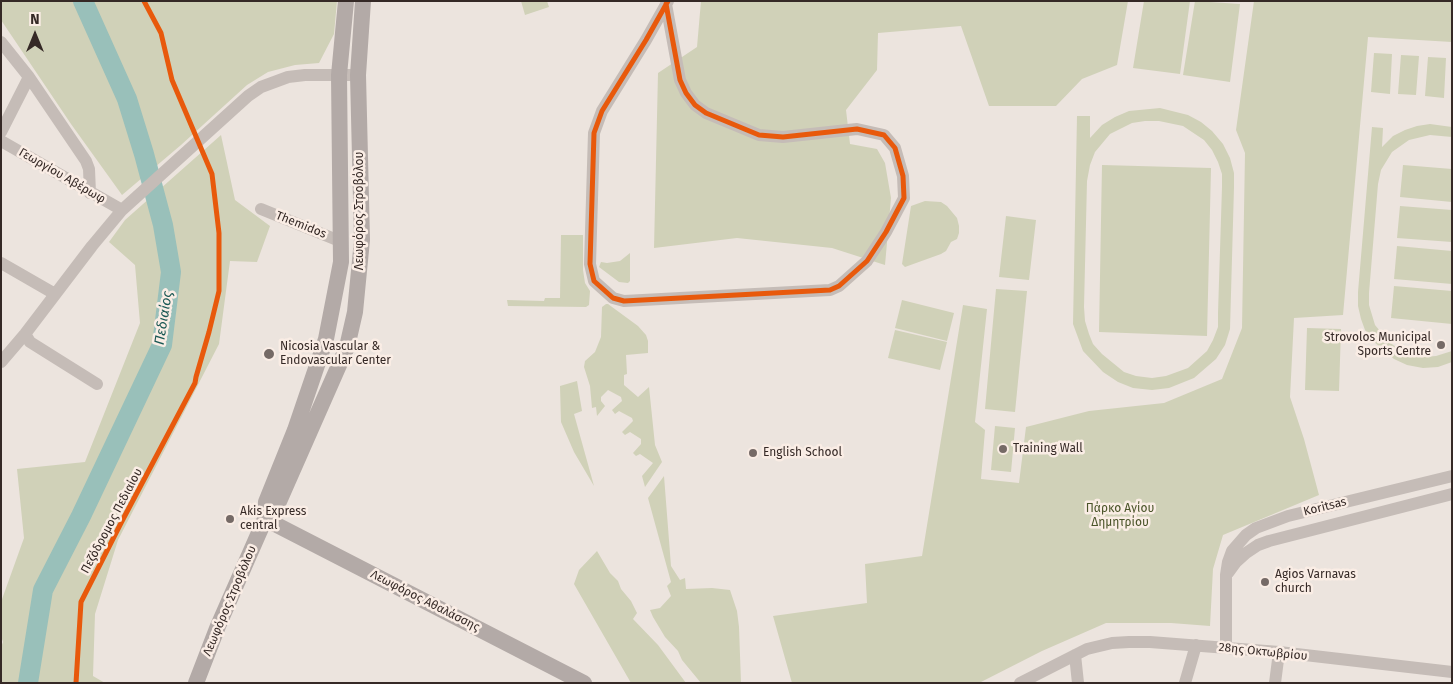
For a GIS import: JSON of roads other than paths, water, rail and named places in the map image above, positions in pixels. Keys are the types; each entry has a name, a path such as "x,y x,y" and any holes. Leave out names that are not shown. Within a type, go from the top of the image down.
{"main road":[{"name":"Λεωφόρος Στροβόλου","path":"196,683 218,626 264,519 266,502 295,430 326,339 339,278 342,242 339,75 346,1"},
{"name":"Λεωφόρος Στροβόλου","path":"264,519 277,506 347,347 355,312 362,240 358,76 363,1"},
{"path":"326,339 347,347"},
{"name":"Λεωφόρος Αθαλάσσης","path":"264,519 584,683"}],"street":[{"path":"667,3 680,80 686,93 695,105 706,113 759,135 783,137 857,129 884,135 892,143 900,161 904,198 886,232 866,261 846,281 830,290 624,301 614,298 594,281 590,264 594,133 602,110 667,3"},
{"path":"1,42 29,77 86,160 89,169 90,192"},
{"path":"1,362 122,210 248,96 262,87 288,77 305,74 358,76"},
{"path":"1,132 29,77"},
{"name":"Γεωργίου Αβέρωφ","path":"1,141 122,210"},
{"name":"Themidos","path":"261,209 342,242"},
{"path":"1,263 55,294"},
{"path":"25,334 30,342 97,384"},
{"name":"Koritsas","path":"1226,648 1226,575 1228,562 1238,543 1256,528 1288,516 1452,476"},
{"name":"Koritsas","path":"1226,575 1246,553 1269,540 1452,494"},
{"name":"28ης Οκτωβρίου","path":"1020,683 1087,649 1112,643 1150,642 1279,652 1450,676"},
{"path":"1185,683 1196,645"},
{"path":"1275,683 1279,652"},
{"path":"1075,655 1078,683"}],"waterway":[{"name":"Πεδιαίος","path":"28,683 43,590 81,516 162,345 171,272 163,225 127,99 83,1"}],"place":[{"name":"Strovolos Municipal Sports Centre","path":"1441,345"},
{"name":"Nicosia Vascular & Endovascular Center","path":"269,354"},
{"name":"Training Wall","path":"1003,449"},
{"name":"English School","path":"753,453"},
{"name":"Akis Express central","path":"230,519"},
{"name":"Agios Varnavas church","path":"1265,582"}],"park label":[{"name":"Πάρκο Αγίου Δημητρίου","path":"1120,516"}]}
